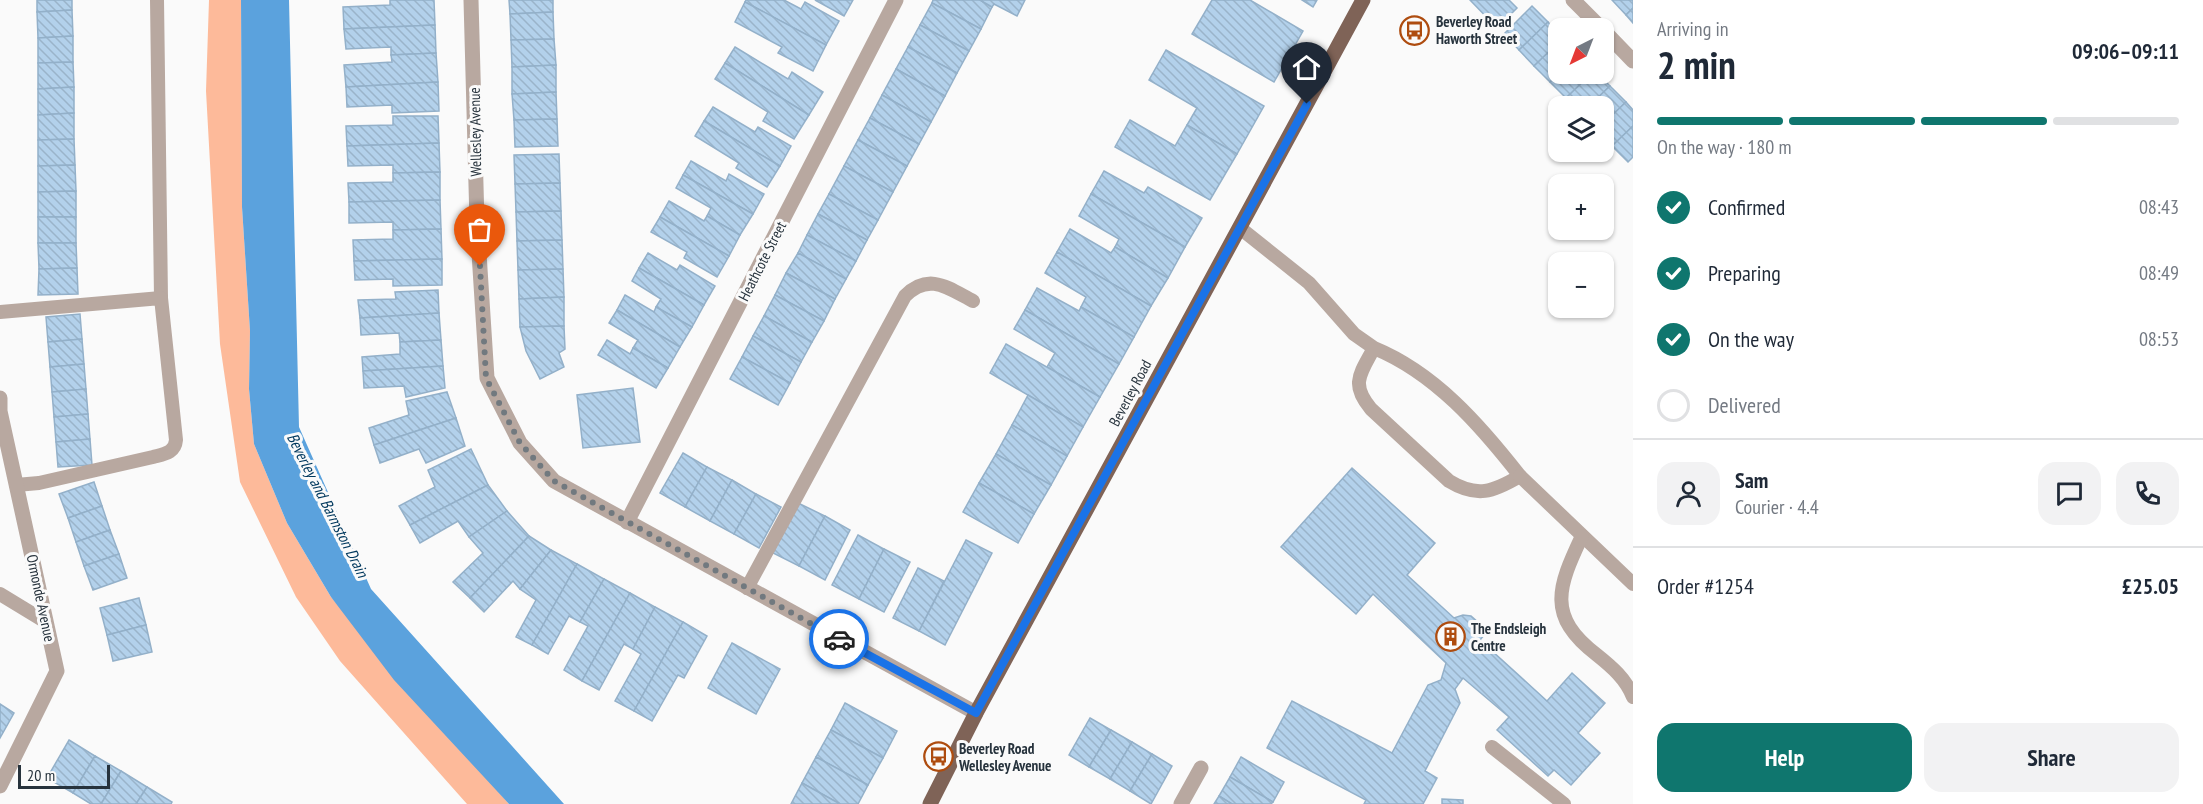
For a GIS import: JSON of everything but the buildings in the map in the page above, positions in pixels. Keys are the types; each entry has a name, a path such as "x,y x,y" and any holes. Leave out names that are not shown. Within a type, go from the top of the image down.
{"main road":[{"name":"Beverley Road","path":"930,804 976,713 1363,0"}],"street":[{"name":"Wellesley Avenue","path":"471,0 477,222 486,378 520,443 554,481 976,713"},
{"name":"Heathcote Street","path":"627,522 896,0"},
{"path":"1573,0 1590,18"},
{"path":"1614,42 1633,61"},
{"name":"Ormonde Avenue","path":"0,398 0,411 57,671 0,786"},
{"path":"1181,804 1201,768"}],"lane":[{"path":"16,485 39,483 153,457 174,449 176,440 161,298 157,0"},
{"path":"1240,228 1310,283 1354,334 1374,348 1394,356 1446,395 1486,433 1520,476 1633,585"},
{"path":"747,588 905,296 912,289 930,283 944,285 973,301"},
{"path":"0,312 161,298"},
{"path":"1374,348 1358,384 1361,397 1449,481 1475,492 1491,491 1520,476"},
{"path":"1582,536 1562,588 1561,606 1564,619 1570,631 1624,679 1633,697"},
{"path":"0,594 46,622"},
{"path":"1492,747 1564,804"}],"shaded area":[{"path":"209,0 241,0 242,207 250,331 249,389 254,444 287,523 331,597 509,804 467,804 340,661 296,597 240,482 220,344 206,91"}],"water":[{"name":"Beverley and Barmston Drain","path":"241,0 289,0 299,427 371,589 564,804 509,804 394,680 331,597 287,523 254,444 249,389 250,331 242,207"}],"way so far":[{"path":"480,266 486,378 520,443 554,481 839,639"}],"place":[{"name":"Beverley Road Haworth Street","path":"1415,30"},
{"name":"The Endsleigh Centre","path":"1450,637"},
{"name":"Beverley Road Wellesley Avenue","path":"938,757"}],"route":[{"path":"839,639 976,713 1307,104"}]}
